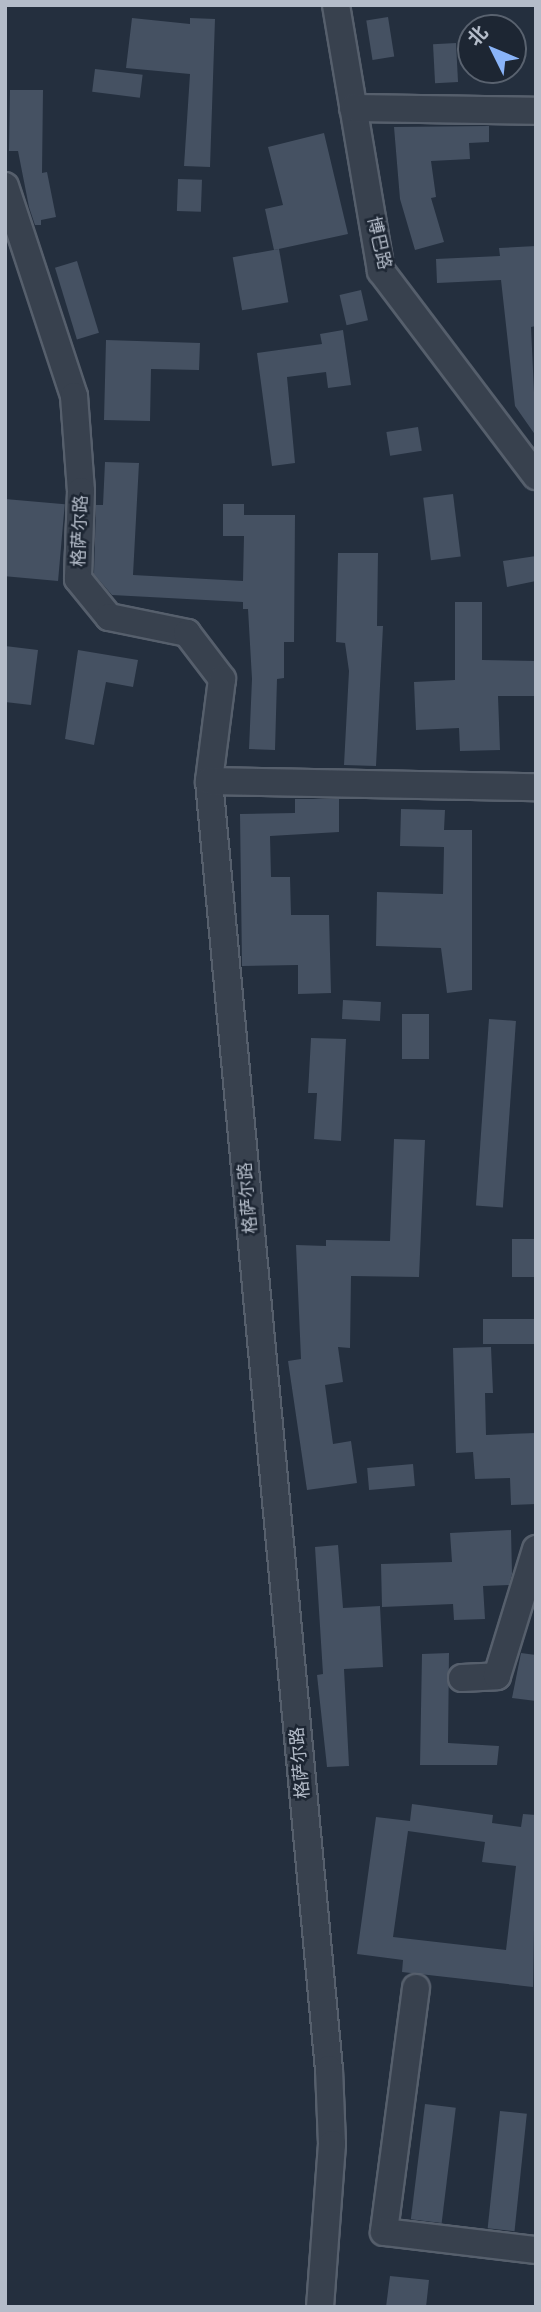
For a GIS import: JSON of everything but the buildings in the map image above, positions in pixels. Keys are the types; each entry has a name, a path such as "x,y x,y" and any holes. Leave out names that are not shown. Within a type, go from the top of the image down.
{"street":[{"name":"博巴路","path":"336,5 382,271 536,477"},
{"path":"353,108 536,111"},
{"name":"格萨尔路","path":"5,186 74,396 81,491 78,579 109,617 187,633 222,679 209,781 329,2069 332,2144 320,2307"},
{"path":"209,781 536,787"},
{"path":"462,1678 497,1676 536,1549"},
{"path":"416,1988 384,2232 536,2250"}]}
